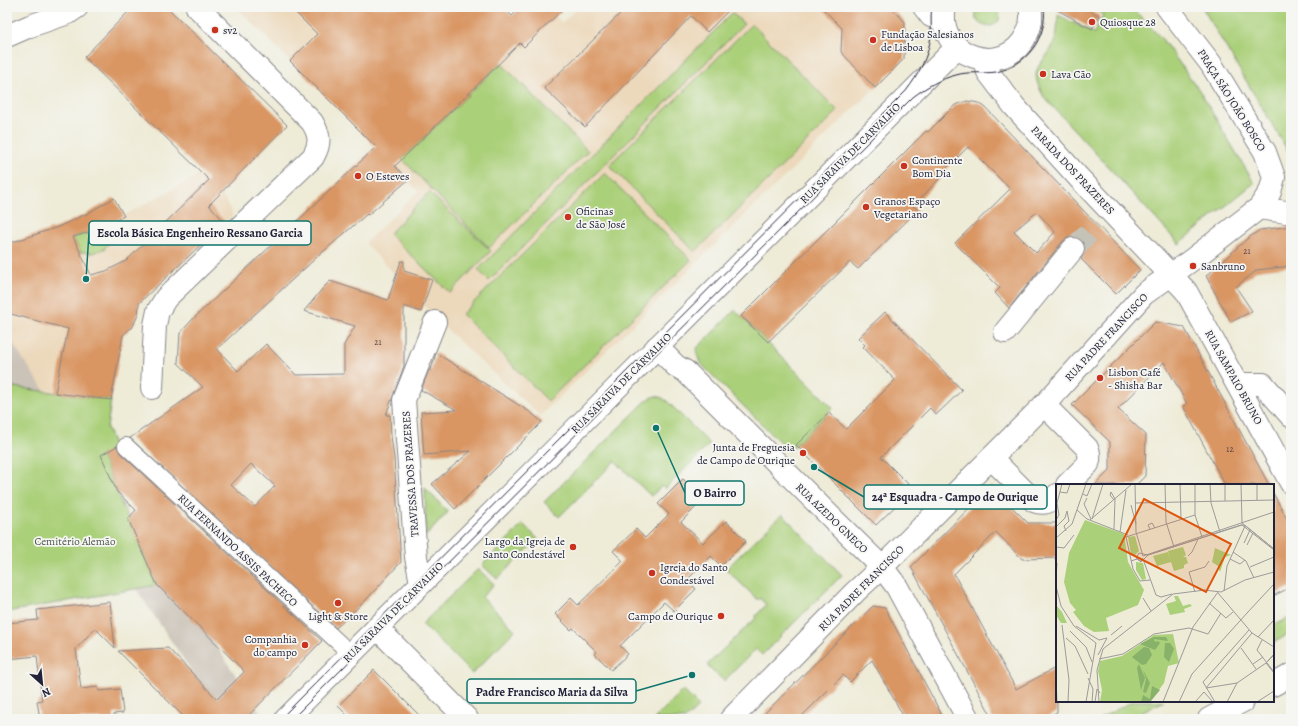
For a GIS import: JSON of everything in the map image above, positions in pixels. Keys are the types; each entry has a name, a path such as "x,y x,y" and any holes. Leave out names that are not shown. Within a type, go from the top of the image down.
{"street":[{"path":"7,36 42,20 58,7"},
{"path":"30,26 68,13 77,7"},
{"path":"152,388 155,325 158,311 166,298 313,157 317,150 319,141 317,130 312,122 196,7"},
{"path":"924,7 931,16 945,14 946,30 950,39 964,53 983,59 1002,57 1019,46 1025,39 1029,30 1031,20 1030,7"},
{"name":"PRAÇA SÃO JOÃO BOSCO","path":"1167,7 1211,64 1265,152 1274,177 1270,192 1259,208 1172,275"},
{"name":"RUA SARAIVA DE CARVALHO","path":"286,719 957,47"},
{"name":"PARADA DOS PRAZERES","path":"983,59 988,72 1103,217 1172,275"},
{"path":"1259,208 1291,212"},
{"path":"1004,332 1073,249"},
{"name":"RUA SAMPAIO BRUNO","path":"1172,275 1186,291 1291,483"},
{"name":"RUA PADRE FRANCISCO","path":"735,718 855,592 882,567 1044,405 1144,294 1172,275"},
{"name":"TRAVESSA DOS PRAZERES","path":"421,583 416,557 404,400 435,322"},
{"name":"RUA AZEDO GNECO","path":"657,347 676,366 685,372 882,567 897,587 968,719"},
{"path":"1238,384 1263,384 1291,416"},
{"path":"1044,405 1088,448 1090,452 1090,460 1088,464 1068,484"},
{"name":"RUA FERNANDO ASSIS PACHECO","path":"126,446 351,654"},
{"path":"991,458 1034,501 1039,503 1047,503 1056,496"},
{"path":"377,628 467,719"},
{"path":"1274,684 1291,675"},
{"path":"1209,719 1241,702"}],"shaded area":[{"path":"236,7 425,7 330,101"},
{"name":"Oficinas de São José","path":"451,7 520,43 555,16 562,23 578,7 821,7 842,28 841,52 875,88 540,416 445,328 365,243 418,191 342,113"},
{"path":"202,173 221,192 233,215 139,303 123,335 111,400 12,387 7,365 7,254 97,230"},
{"path":"7,335 265,719 224,719 80,506 89,499 7,377"}],"green space":[{"path":"978,7 998,7 1000,16 998,22 987,26 977,21 976,15"},
{"path":"1090,7 1129,7 1134,10 1162,39 1199,90 1254,183 1179,244 1044,97 1039,86 1036,78 1036,71 1051,49 1055,40 1058,15 1094,33 1103,15"},
{"path":"1202,7 1291,7 1291,156"},
{"path":"732,13 744,24 489,281 478,270"},
{"path":"752,24 838,111 695,252 609,165"},
{"path":"501,63 588,151 489,248 402,159"},
{"path":"605,173 691,260 548,401 462,314"},
{"path":"429,192 491,251 450,293 389,234"},
{"path":"109,224 112,230 111,240 104,249 92,253 80,252 73,237 97,230"},
{"path":"735,310 833,408 789,451 700,363 697,348"},
{"name":"Cemitério Alemão","path":"7,365 13,387 111,400 107,428 115,447 101,456 157,585 7,612"},
{"path":"656,396 667,401 710,444 665,489 662,486 651,496 615,461 559,517 544,502 646,401"},
{"path":"425,488 448,512 426,536"},
{"path":"782,514 842,575 762,655 756,649 724,681 707,665 756,618 755,617 766,605 760,598 758,600 726,569"},
{"path":"523,524 538,539 497,579 482,565"},
{"path":"478,569 494,584 482,597 515,630 472,674 422,624"},
{"path":"1291,617 1291,633 1274,642 1274,626"},
{"path":"683,690 699,706 685,719 654,719"},
{"path":"1131,702 1162,702 1130,719 1099,719"}],"building":[{"path":"133,7 167,7 287,125 209,205 225,222 139,303 138,315 133,326 123,335 111,400 55,393 68,329 7,313 7,244 58,227 88,213 114,198 124,216 97,230 73,237 91,275 106,271 126,261 209,180 84,57"},
{"path":"290,7 503,7 512,16 521,7 565,7 524,47 520,43 395,166 408,180 317,257 217,349 238,371 266,344 296,375 344,374 344,345 355,326 304,311 324,287 330,281 388,300 401,261 404,261 404,271 432,280 421,312 404,306 404,366 386,415 390,415 401,562 365,601 336,628 130,438 203,387 178,363 180,333 376,147 290,61 317,34","holes":["251,464 275,486 255,507 231,485"]},
{"path":"627,7 732,7 707,32 691,16 585,127 544,88"},
{"name":"Fundação Salesianos de Lisboa","path":"821,7 891,7 905,22 904,59 875,88 841,52 842,28"},
{"path":"1052,7 1083,7 1100,16 1092,29"},
{"path":"967,101 979,103 985,107 1140,270 1116,294 1081,259 1085,251 1085,244 1075,237 1069,237 1063,241 1009,308 995,293 1000,288 955,243 1010,189 968,147 913,206 918,210 858,269 850,262 768,342 741,316 926,131 928,132 955,105","holes":["1037,212 1055,232 1036,253 1014,231"]},
{"path":"1291,226 1291,266 1257,270 1236,287 1252,311 1231,322 1206,276 1248,238 1260,230"},
{"path":"885,312 962,390 936,415 930,408 881,457 913,489 876,525 796,445 829,413 846,429 895,380 863,347 865,345 858,338"},
{"path":"1155,322 1184,327 1268,484 1224,484 1183,406 1187,404 1164,362 1118,409 1146,435 1145,476 1137,484 1096,484 1110,470 1110,442 1072,405"},
{"path":"436,353 530,412 542,422 455,509 432,484 471,451 424,455 421,412 457,410 421,390 429,370 431,370"},
{"path":"117,446 120,453 322,641 245,719 186,719 118,651 168,648 217,699 244,672 157,585 128,519 136,510 117,492 101,455"},
{"name":"Igreja do Santo Condestável","path":"683,479 704,499 681,522 703,543 726,521 746,541 721,566 711,556 687,580 696,589 674,611 664,602 620,646 628,654 611,670 595,654 597,652 573,628 571,630 555,614 571,598 578,605 623,561 613,551 636,529 645,538 669,514 658,504"},
{"path":"991,486 1028,523 1056,523 1056,558 1022,559 996,532 954,574 1016,689 1056,668 1057,712 1044,719 993,719 911,567"},
{"path":"1274,495 1291,526 1291,587 1274,596"},
{"path":"110,602 115,648 95,628 76,649 81,689 98,687 99,691 120,689 123,713 114,714 114,719 40,719 37,701 42,700 37,656 7,659 7,623 38,620 37,610"},
{"path":"873,606 885,608 944,719 905,719 872,660 850,682 843,675 799,719 759,719"},
{"path":"374,670 423,719 351,719 338,706"}],"tunnel":[{"path":"1073,249 1097,224"}],"tram line":[{"path":"280,719 906,91 919,72 928,51 931,36 932,7"},
{"path":"292,719 913,97 933,84 950,77 966,73 996,72 1017,64 1033,49 1038,40 1042,29 1044,7"}],"place":[{"name":"Quiosque 28","path":"1092,22"},
{"name":"sv2","path":"215,30"},
{"name":"Fundação Salesianos de Lisboa","path":"873,40"},
{"name":"Lava Cão","path":"1043,74"},
{"name":"Continente Bom Dia","path":"904,166"},
{"name":"O Esteves","path":"358,176"},
{"name":"Granos Espaço Vegetariano","path":"866,207"},
{"name":"Oficinas de São José","path":"568,217"},
{"name":"Sanbruno","path":"1193,266"},
{"name":"Escola Básica Engenheiro Ressano Garcia","path":"86,279"},
{"name":"Lisbon Café - Shisha Bar","path":"1100,378"},
{"name":"O Bairro","path":"656,428"},
{"name":"Junta de Freguesia de Campo de Ourique","path":"803,453"},
{"name":"24ª Esquadra - Campo de Ourique","path":"814,467"},
{"name":"Largo da Igreja de Santo Condestável","path":"573,547"},
{"name":"Igreja do Santo Condestável","path":"652,573"},
{"name":"Light & Store","path":"338,603"},
{"name":"Campo de Ourique","path":"721,616"},
{"name":"Companhia do campo","path":"305,645"},
{"name":"Padre Francisco Maria da Silva","path":"692,675"}]}
